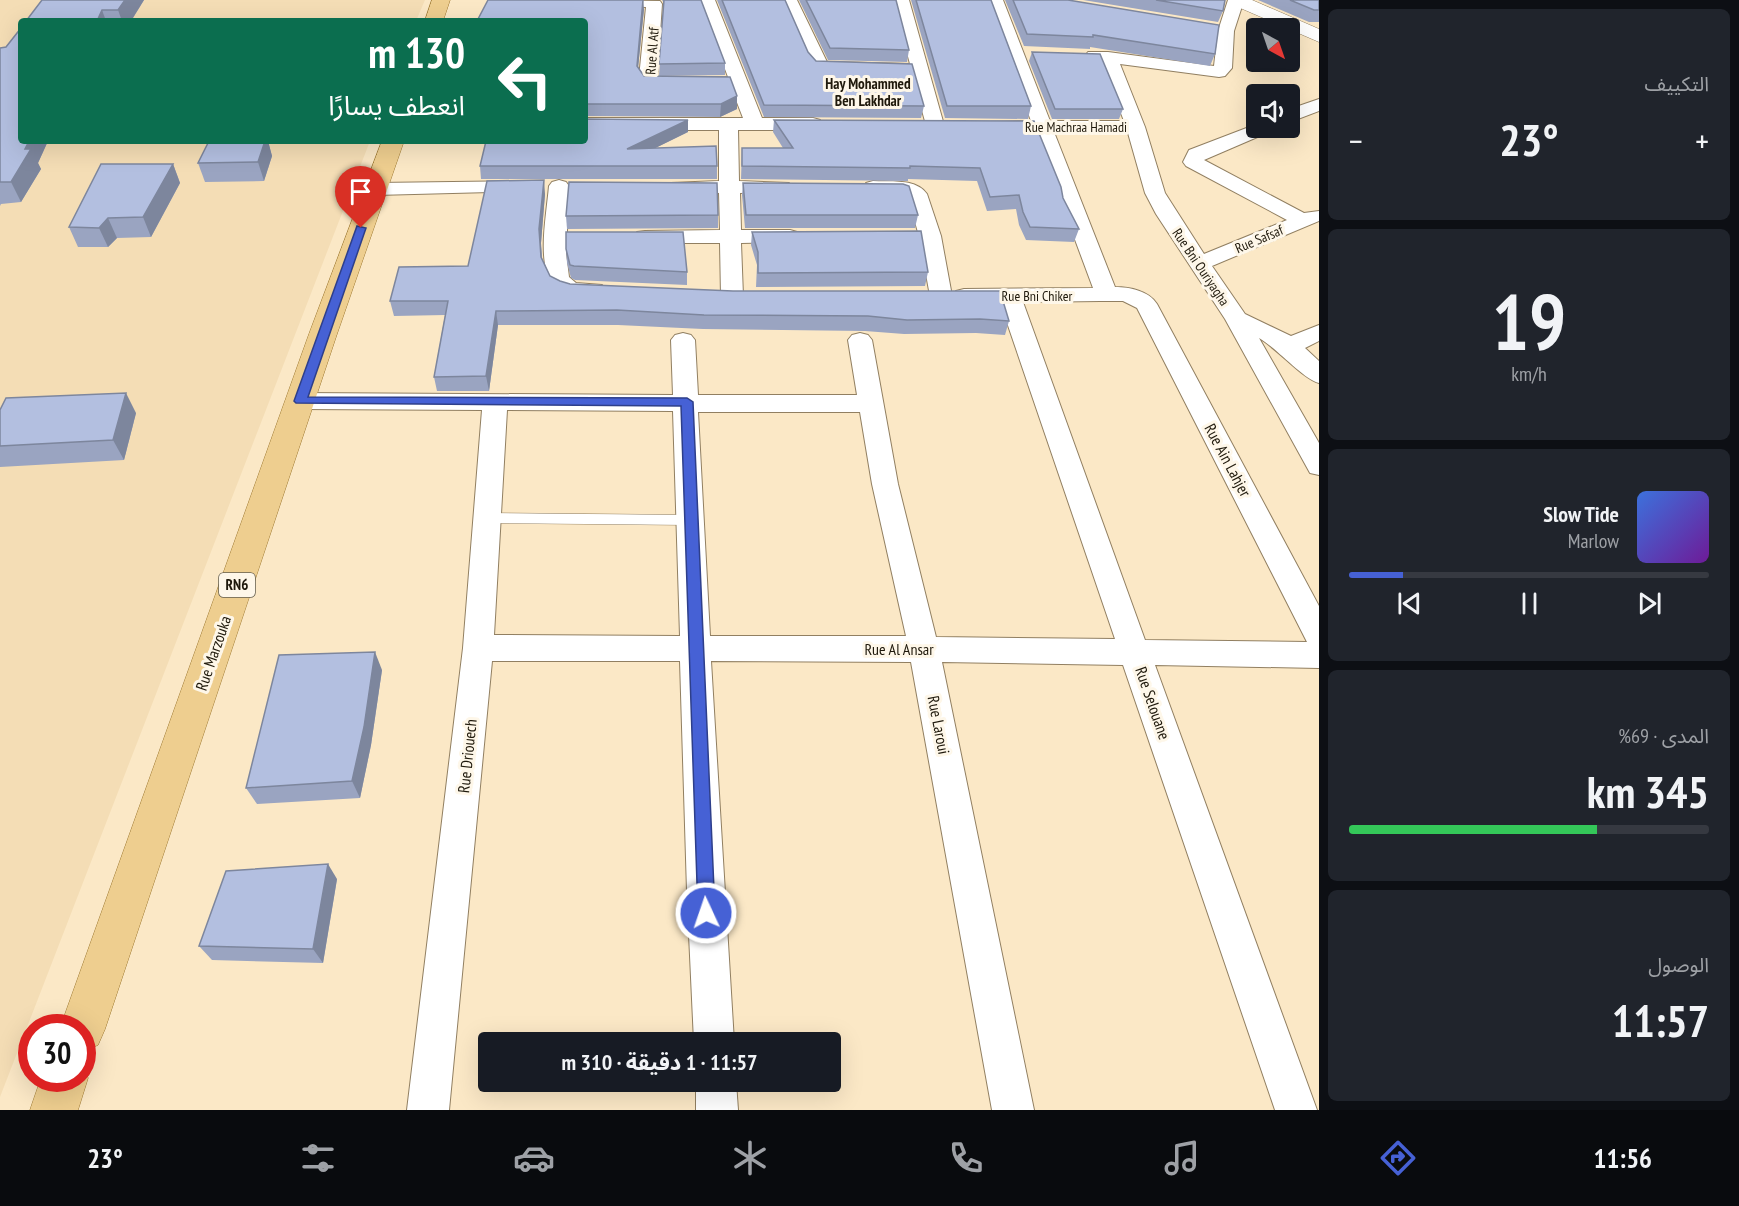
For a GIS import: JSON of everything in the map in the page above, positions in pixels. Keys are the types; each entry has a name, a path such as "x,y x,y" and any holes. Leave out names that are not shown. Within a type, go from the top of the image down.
{"main road":[{"path":"435,18 441,0"},
{"name":"Rue Marzouka","path":"87,1014 300,401 392,144"},
{"path":"54,1110 60,1092"}],"street":[{"path":"706,0 754,123"},
{"path":"789,0 818,63 822,67 919,69"},
{"path":"901,0 935,125"},
{"path":"995,0 1042,127 1117,295"},
{"path":"1073,56 1107,57 1216,73 1223,68 1221,30 1236,0 1319,36"},
{"name":"Rue Al Atf","path":"578,4 645,1 654,4 648,78 652,83 739,82"},
{"path":"1015,53 1038,54"},
{"name":"Rue Bni Ouriyagha","path":"1107,57 1136,127 1155,193 1199,264 1237,319 1319,466"},
{"path":"1300,112 1319,104"},
{"path":"588,124 833,124"},
{"path":"709,295 742,296 732,236 728,124"},
{"path":"912,125 959,126"},
{"name":"Rue Machraa Hamadi","path":"982,126 1136,127"},
{"path":"1246,134 1196,154 1193,162 1311,217"},
{"path":"559,186 555,237 557,277 563,285 571,289 617,291"},
{"path":"376,189 582,186"},
{"path":"662,187 800,187"},
{"path":"858,187 893,187 917,194 930,236 941,296"},
{"name":"Rue Safsaf","path":"1199,264 1311,217"},
{"path":"626,237 814,236"},
{"path":"907,236 930,236"},
{"path":"555,237 578,237"},
{"name":"Rue Bni Chiker","path":"918,296 1117,295"},
{"name":"Rue Ain Lahjer","path":"1117,295 1146,304 1319,635"},
{"name":"Rue Selouane","path":"1009,296 1296,1110"},
{"path":"1237,319 1271,333 1290,346 1319,375"},
{"path":"1290,346 1319,332"},
{"path":"683,340 705,891 713,1032"},
{"name":"Rue Laroui","path":"860,340 885,484 924,649 1013,1110"},
{"path":"300,401 871,404"},
{"name":"Rue Driouech","path":"428,1110 478,648 495,401"},
{"name":"Rue Al Ansar","path":"478,648 696,647 1319,655"},
{"path":"716,1092 717,1110"}],"lane":[{"path":"487,518 691,520"}],"shaded area":[{"path":"0,0 425,0 417,18 18,18 18,144 369,144 32,1014 18,1014 18,1050 0,1097"}],"building":[{"path":"42,0 125,0 118,10 102,10 98,18 28,18"},
{"path":"488,0 643,0 637,66 644,76 730,77 737,96 721,104 588,104 588,18 479,18"},
{"path":"664,0 701,0 725,63 659,64"},
{"path":"722,0 785,0 808,52 816,61 912,64 924,106 764,105"},
{"path":"806,0 896,0 909,50 830,48"},
{"path":"916,0 991,0 1031,106 947,106"},
{"path":"1013,0 1068,0 1219,25 1215,54 1093,35 1093,37 1027,34"},
{"path":"1156,0 1225,0 1223,11"},
{"path":"1290,0 1319,0 1319,10 1314,10"},
{"path":"18,32 18,144 28,144 25,149 31,149 11,182 0,182 0,48 6,47"},
{"path":"1032,52 1100,54 1123,109 1055,109"},
{"path":"588,119 688,120 627,149 716,146 717,166 480,166 485,144 588,144"},
{"path":"774,120 1034,121 1061,187 1063,198 1079,229 1030,227 1019,195 990,197 980,168 742,166 742,148 793,148"},
{"path":"208,144 264,144 258,162 198,163"},
{"path":"101,164 173,164 143,217 108,218 99,228 69,227"},
{"path":"544,180 539,229 541,257 550,276 560,281 570,284 733,291 1000,291 1009,321 907,320 868,316 704,315 617,310 496,311 486,376 434,377 448,301 390,301 399,267 468,266 487,181"},
{"path":"569,182 717,183 718,215 566,216"},
{"path":"743,183 903,184 909,186 918,215 746,215"},
{"path":"921,231 928,272 758,273 758,252 752,232"},
{"path":"566,232 683,232 687,272 570,265 566,249"},
{"path":"126,393 113,440 0,446 0,410 6,398"},
{"path":"375,652 364,727 352,781 246,788 279,655"},
{"path":"328,864 313,949 199,946 226,871"}],"district":[{"name":"Hay Mohammed Ben Lakhdar","path":"868,92"}],"route":[{"path":"361,228 300,401 687,402 706,913"}]}
